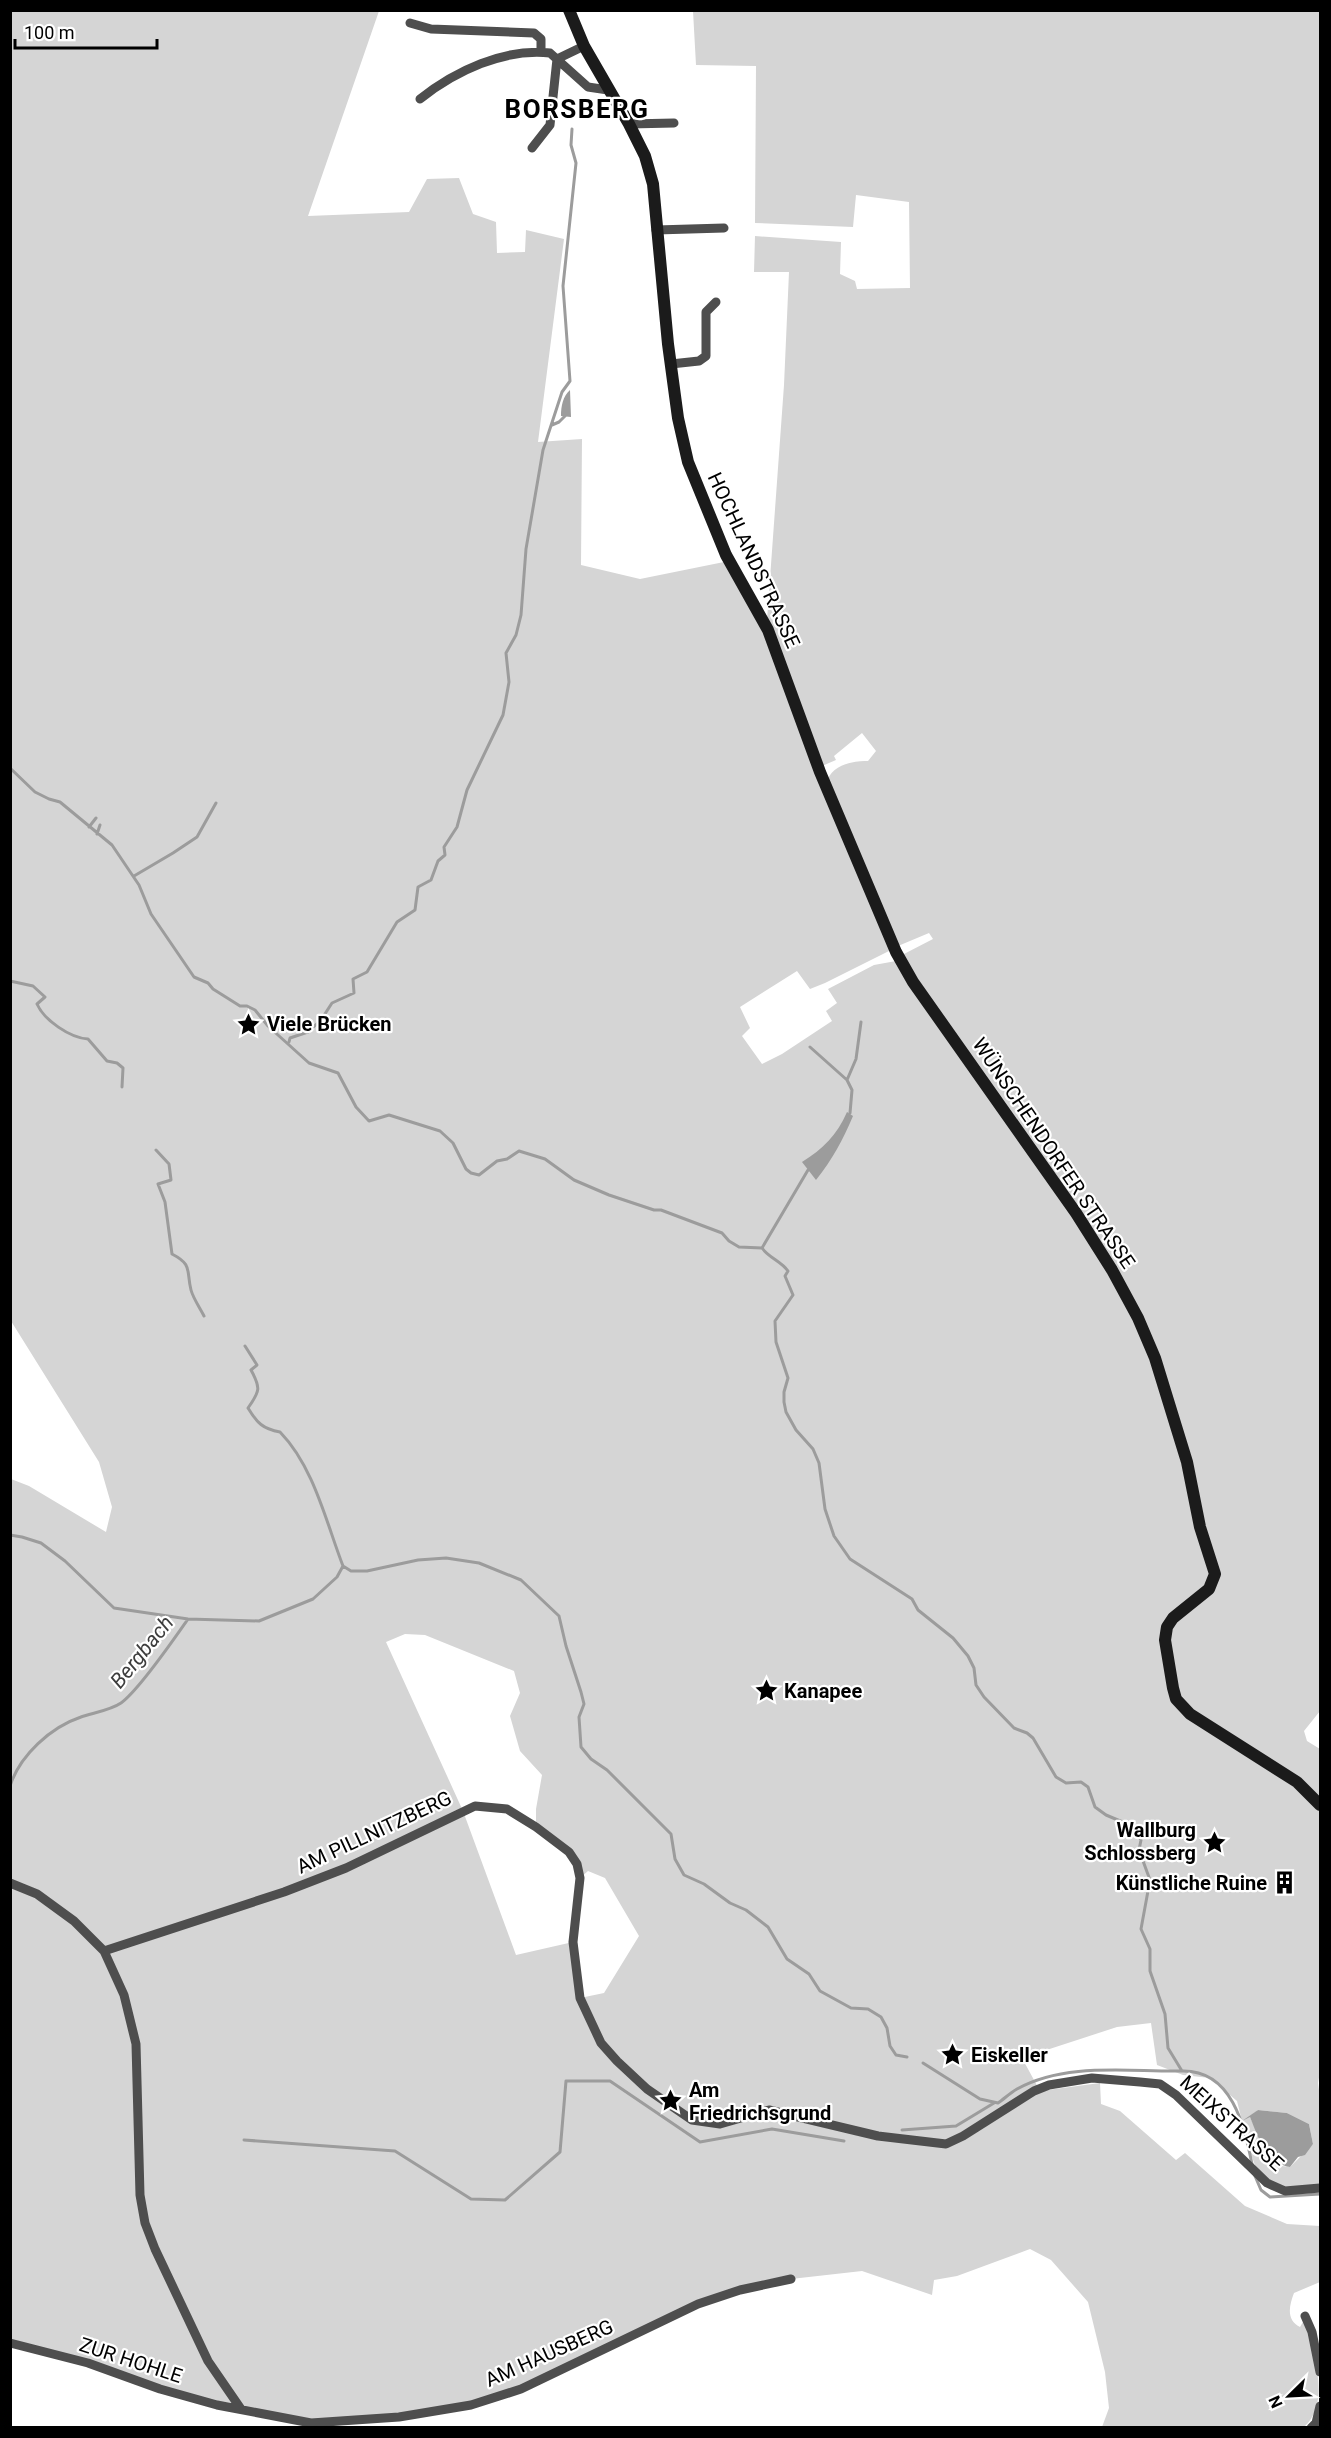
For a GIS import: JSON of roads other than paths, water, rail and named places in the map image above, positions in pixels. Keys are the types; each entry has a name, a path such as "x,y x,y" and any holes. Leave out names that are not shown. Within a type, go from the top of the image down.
{"street":[{"name":"HOCHLANDSTRASSE","path":"569,10 584,46 645,156 653,184 671,364 678,418 688,462 726,555 755,606 782,665"},
{"path":"410,23 431,29 534,33 541,39 541,52"},
{"path":"557,59 584,46"},
{"path":"420,99 441,82 508,54 541,52 550,53 588,87 608,90"},
{"path":"532,148 550,125 557,59"},
{"path":"662,112 662,123"},
{"path":"629,124 674,123"},
{"path":"657,230 724,228"},
{"path":"671,364 699,362 706,356 705,316 706,312 717,302"},
{"name":"WÜNSCHENDORFER STRASSE","path":"782,665 820,772 896,952 913,982 1082,1222 1138,1318 1155,1358 1187,1462 1200,1527 1215,1574 1209,1589 1173,1618 1167,1627 1168,1662 1176,1700 1190,1714 1297,1782 1320,1805"},
{"name":"AM PILLNITZBERG","path":"104,1951 284,1892 346,1868 475,1806 507,1809 569,1852 576,1864 580,1878 573,1942 580,1998 601,2043 647,2089 692,2120 720,2124 769,2110 878,2136 946,2144 963,2136 1016,2101"},
{"path":"10,1883 38,1894 74,1922 104,1951 124,1995 136,2044 140,2195 145,2223 208,2361 241,2409"},
{"name":"MEIXSTRASSE","path":"1016,2101 1049,2085 1092,2078 1160,2084 1176,2095 1267,2183 1285,2191 1320,2188"},
{"name":"AM HAUSBERG","path":"241,2409 311,2423 399,2417 471,2405 521,2389 698,2304 740,2290 791,2279"},
{"path":"1305,2316 1312,2332 1320,2372"},
{"name":"ZUR HOHLE","path":"10,2343 88,2362 160,2389 209,2403 241,2409"},
{"path":"1311,2427 1316,2423 1320,2406"}],"waterway":[{"path":"289,1042 290,1038 308,1032 321,1020 332,1003 354,993 353,979 367,972 397,922 415,910 418,887 431,880 438,861 445,855 444,847 457,827 467,790 503,715 509,682 506,653 516,635 521,615 526,549 543,450 562,392 570,381 563,286 576,163 571,145 572,129"},
{"path":"552,425 565,416"},
{"path":"10,768 35,792 60,802 112,845 139,885 151,914 194,977 208,983 213,989 240,1006 247,1006 255,1010 268,1026 309,1063 338,1073 356,1107 369,1121 389,1115 440,1131 453,1143 466,1169 479,1175 497,1161 507,1159 519,1151 545,1159 574,1180 609,1195 654,1210 661,1210 722,1233 739,1247 762,1248 788,1271 785,1276 793,1295 775,1321 776,1342 788,1378 784,1402 786,1412 796,1430 813,1449 819,1463 825,1509 834,1536 850,1559 912,1599 918,1610 953,1638 968,1656 974,1668 976,1685 984,1697 1014,1728 1033,1738 1056,1777 1066,1783 1081,1782 1088,1787 1095,1807 1134,1829 1141,1840 1139,1850 1150,1880 1141,1929 1150,1949 1150,1971 1165,2014 1168,2048 1182,2071 1199,2073 1213,2080 1233,2102 1245,2133 1252,2164"},
{"path":"134,876 197,837 216,803"},
{"path":"89,827 96,818"},
{"path":"97,834 100,825"},
{"path":"10,981 33,986 45,997 37,1004 51,1022 66,1032 88,1039 107,1061 117,1063 123,1068 122,1087"},
{"path":"850,1113 852,1090 847,1080 856,1059 861,1022"},
{"path":"810,1047 847,1080"},
{"path":"156,1150 169,1164 171,1180 158,1184 165,1202 172,1254 186,1265 192,1293 204,1316"},
{"path":"762,1248 808,1170"},
{"path":"245,1346 257,1365 251,1370 258,1385 255,1397 248,1408 261,1424 280,1432 302,1462 318,1496 343,1566 351,1571 367,1571 418,1560 446,1558 479,1563 521,1580 559,1616 584,1704 579,1717 581,1747 671,1834 675,1859 684,1875 704,1884 730,1903 746,1910 768,1927 787,1959 809,1974 820,1991 851,2008 868,2009 881,2017 887,2028 890,2046 896,2055 907,2057"},
{"path":"10,1535 41,1543 65,1561 114,1608 188,1619 259,1621 313,1599 337,1577 343,1566"},
{"name":"Bergbach","path":"10,1786 29,1753 48,1735 81,1717 121,1703 156,1664 188,1619"},
{"path":"923,2063 980,2099 998,2103 1017,2089 1056,2075 1098,2070 1182,2071"},
{"path":"244,2140 395,2151 471,2199 505,2200 560,2152 566,2081 610,2081 700,2142 772,2129 844,2141"},
{"path":"902,2130 956,2126 994,2103"},
{"path":"1255,2176 1261,2190 1270,2197 1320,2194"}],"place":[{"name":"Viele Brücken","path":"249,1024"},
{"name":"Kanapee","path":"766,1691"},
{"name":"Wallburg Schlossberg","path":"1214,1842"},
{"name":"Künstliche Ruine","path":"1285,1883"},
{"name":"Eiskeller","path":"953,2055"},
{"name":"Am Friedrichsgrund","path":"671,2101"}],"district":[{"name":"BORSBERG","path":"577,109"}]}
